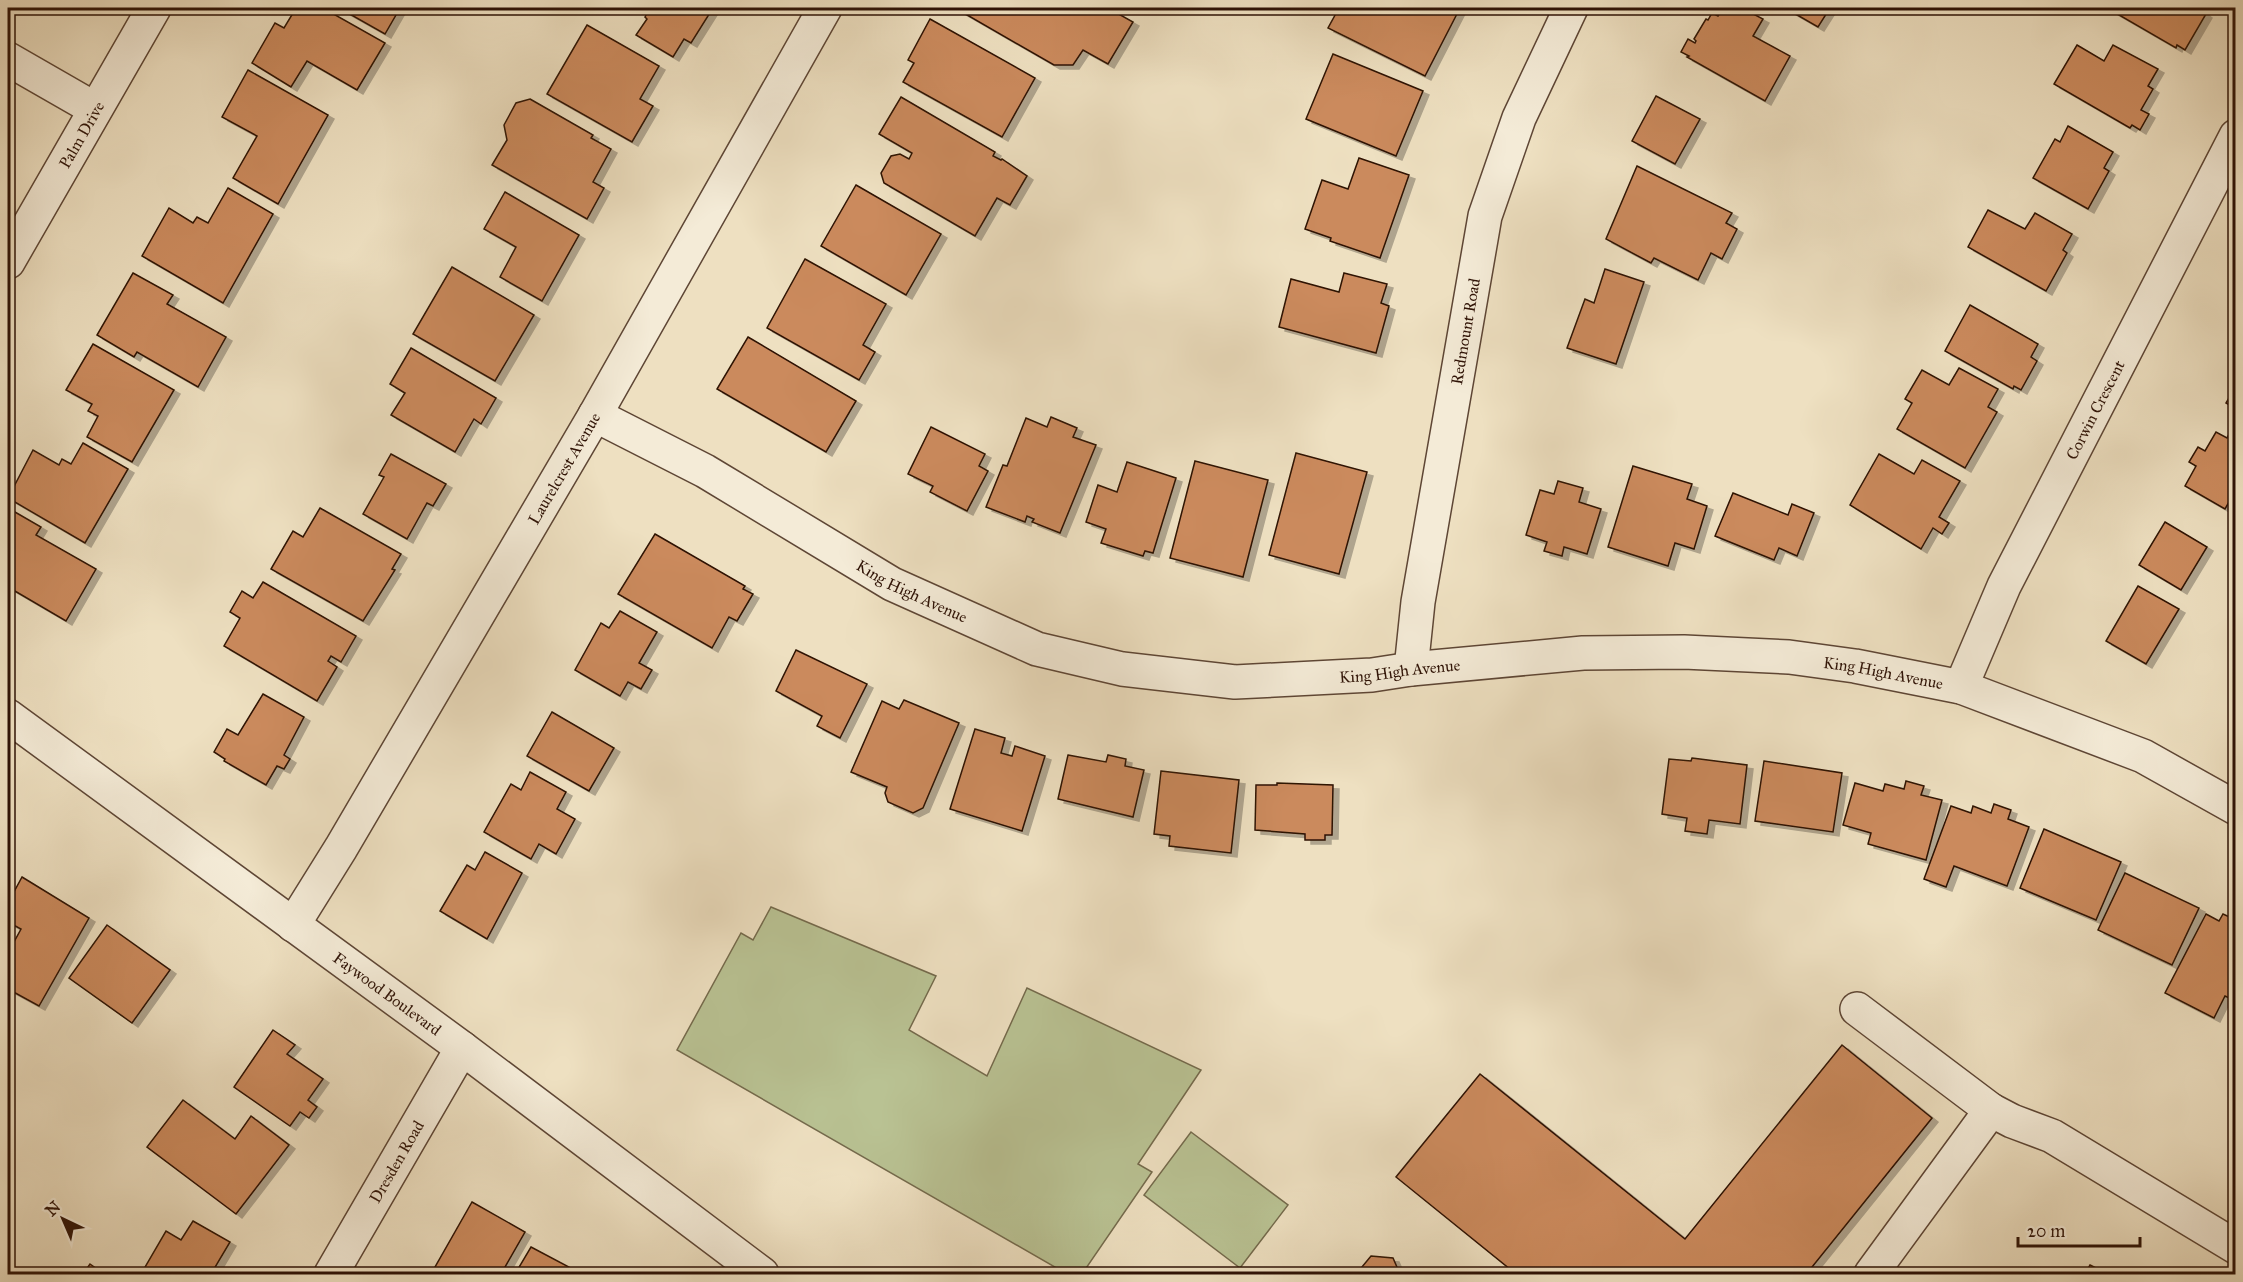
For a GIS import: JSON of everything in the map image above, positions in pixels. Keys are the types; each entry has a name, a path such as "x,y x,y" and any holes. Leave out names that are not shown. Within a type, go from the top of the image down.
{"street":[{"name":"Palm Drive","path":"8,262 154,8"},
{"name":"Laurelcrest Avenue","path":"293,925 595,415 825,8"},
{"name":"Redmount Road","path":"1411,669 1418,602 1485,216 1519,118 1572,8"},
{"path":"8,59 95,109"},
{"name":"Corwin Crescent","path":"1961,687 2004,586 2235,136"},
{"name":"King High Avenue","path":"595,415 705,471 892,584 1037,650 1122,669 1235,682 1372,675 1411,669 1583,653 1684,652 1789,657 1855,666 1961,687 2143,756 2235,808"},
{"name":"Faywood Boulevard","path":"8,716 462,1048 762,1275"},
{"path":"1857,1009 1991,1110 2012,1121 2052,1136 2235,1247"},
{"name":"Dresden Road","path":"331,1275 462,1048"},
{"path":"1871,1275 1991,1110"}],"green space":[{"path":"771,907 936,976 909,1030 987,1076 1027,988 1201,1070 1138,1164 1152,1172 1082,1274 1067,1274 677,1050 741,933 753,940"},
{"path":"1191,1132 1288,1205 1240,1268 1144,1195"}],"building":[{"path":"296,8 323,8 385,43 357,90 307,61 291,87 252,63 275,23 284,28"},
{"path":"339,8 400,8 385,34"},
{"path":"650,8 713,8 691,43 684,39 673,57 636,35 647,19 645,17"},
{"path":"955,8 1108,8 1133,22 1108,64 1083,50 1073,65 1054,65"},
{"path":"1339,8 1460,8 1425,76 1328,28"},
{"path":"1723,8 1742,8 1763,19 1753,36 1790,56 1765,101 1681,52 1688,39 1695,43 1694,39 1706,19 1708,20 1712,13 1718,16"},
{"path":"1785,8 1830,8 1818,27"},
{"path":"2107,8 2198,8 2206,14 2185,50 2177,45 2176,48"},
{"path":"930,19 1035,78 1002,137 903,82 914,63 908,60"},
{"path":"587,25 659,66 640,99 653,106 632,142 547,94"},
{"path":"2077,45 2104,61 2113,45 2158,69 2148,86 2153,89 2141,110 2149,114 2140,130 2132,125 2130,128 2054,84"},
{"path":"1333,54 1423,91 1396,156 1306,119"},
{"path":"248,70 328,115 278,204 233,178 257,136 222,117"},
{"path":"1656,96 1700,119 1675,164 1632,141"},
{"path":"901,97 995,152 993,156 1002,159 1027,176 1010,205 997,198 975,236 884,183 881,173 891,156 900,154 909,159 912,153 879,134"},
{"path":"530,99 593,135 591,138 611,149 593,182 604,188 587,219 492,165 507,140 504,125 516,103"},
{"path":"2068,126 2113,152 2104,168 2109,171 2088,209 2033,178 2055,139 2060,142"},
{"path":"1359,158 1409,175 1380,258 1330,241 1331,238 1305,229 1322,180 1348,189"},
{"path":"1637,166 1732,213 1726,223 1737,229 1722,259 1711,253 1698,280 1654,258 1651,263 1606,239"},
{"path":"856,185 941,234 906,295 821,246"},
{"path":"228,188 273,214 223,303 142,256 169,208 193,223 197,217 208,223"},
{"path":"505,192 579,235 542,301 500,277 516,247 484,229"},
{"path":"1988,210 2025,229 2035,213 2072,234 2063,250 2067,253 2046,291 1968,247"},
{"path":"805,259 886,304 863,345 875,352 859,380 767,328"},
{"path":"452,267 534,315 495,381 413,334"},
{"path":"1605,269 1644,282 1616,364 1567,348 1585,299 1594,303"},
{"path":"133,273 173,295 167,304 226,337 198,387 137,352 134,357 97,335"},
{"path":"1344,273 1387,284 1381,303 1389,306 1376,353 1279,327 1291,279 1339,292"},
{"path":"1970,305 2038,344 2031,357 2037,361 2021,390 2014,386 2013,389 1945,351"},
{"path":"748,337 856,401 826,452 717,389"},
{"path":"93,344 174,390 132,462 87,437 98,416 88,411 92,404 66,390"},
{"path":"411,348 496,398 481,424 474,419 455,452 391,415 405,393 390,384"},
{"path":"1959,368 1998,389 1988,407 1997,412 1965,468 1897,429 1912,403 1905,399 1922,370 1949,385"},
{"path":"2236,386 2236,409 2226,403"},
{"path":"1051,417 1077,428 1073,437 1096,445 1060,533 1032,522 1034,519 1027,516 1025,522 986,507 1003,465 1007,466 1026,418 1047,427"},
{"path":"2235,422 2236,490 2225,509 2185,486 2196,466 2189,462 2198,447 2205,451 2216,432 2227,438"},
{"path":"931,427 985,454 979,466 988,471 967,511 930,492 933,486 908,474"},
{"path":"83,443 128,469 85,543 8,498 33,450 59,465 62,459 71,464"},
{"path":"1296,453 1367,472 1339,574 1269,555"},
{"path":"391,454 446,484 433,506 427,503 407,539 363,514 384,477 379,475"},
{"path":"1879,454 1914,474 1922,460 1960,481 1939,517 1949,523 1942,534 1933,528 1921,549 1850,505"},
{"path":"1195,461 1268,480 1243,577 1170,558"},
{"path":"1127,462 1176,478 1153,553 1145,551 1143,556 1101,543 1106,529 1086,522 1098,485 1117,492"},
{"path":"1633,466 1692,484 1687,499 1707,506 1694,549 1675,543 1668,566 1608,547"},
{"path":"1558,481 1583,488 1579,502 1601,509 1587,554 1564,547 1562,556 1544,551 1547,542 1526,535 1540,490 1554,494"},
{"path":"1733,493 1788,515 1792,504 1814,513 1797,556 1779,548 1774,560 1715,536"},
{"path":"8,508 41,527 36,535 96,569 66,621 8,587"},
{"path":"320,508 401,554 392,569 395,570 363,621 271,569 293,531 303,537"},
{"path":"2165,522 2207,547 2181,590 2139,565"},
{"path":"655,534 745,586 743,589 753,594 737,621 729,617 712,648 618,594"},
{"path":"263,582 356,636 341,662 331,656 328,661 337,667 317,701 224,646 240,618 230,612 242,591 253,598"},
{"path":"2138,586 2179,609 2146,664 2106,641"},
{"path":"620,611 657,632 639,663 652,670 641,689 628,682 620,696 575,670 601,623 609,628"},
{"path":"796,650 867,684 840,738 817,726 822,716 776,691"},
{"path":"263,694 304,717 284,755 290,759 284,769 277,766 266,785 224,761 225,759 214,752 227,729 238,735"},
{"path":"904,700 959,723 923,808 913,813 888,802 885,793 887,787 851,772 882,701 899,709"},
{"path":"552,712 614,748 589,791 527,756"},
{"path":"975,729 1005,738 1001,753 1012,756 1015,746 1045,756 1022,831 950,809"},
{"path":"1068,755 1106,762 1108,755 1126,759 1125,766 1144,770 1133,817 1058,799"},
{"path":"1692,758 1747,765 1740,824 1709,820 1707,834 1685,831 1687,818 1662,814 1669,759 1691,761"},
{"path":"1764,761 1842,773 1833,832 1755,821"},
{"path":"1161,771 1239,780 1231,853 1169,846 1170,836 1154,834"},
{"path":"530,772 566,792 557,809 575,819 556,854 539,844 531,859 484,832 511,784 521,790"},
{"path":"1906,781 1924,786 1921,795 1942,800 1926,860 1868,844 1871,833 1843,825 1855,783 1883,791 1885,784 1904,789"},
{"path":"1277,783 1333,785 1332,835 1325,835 1325,840 1305,840 1305,834 1255,830 1256,785 1277,785"},
{"path":"1994,804 2011,810 2008,819 2029,827 2007,886 1954,866 1946,887 1924,879 1951,806 1971,813 1973,806 1991,813"},
{"path":"2044,829 2121,862 2096,920 2020,888"},
{"path":"485,852 522,873 487,939 440,911 467,865 475,870"},
{"path":"2125,873 2199,908 2172,965 2098,930"},
{"path":"22,877 89,918 39,1006 8,989 8,953 21,929 8,922 8,903"},
{"path":"2206,914 2219,921 2223,914 2236,920 2236,1001 2225,996 2214,1018 2165,993"},
{"path":"107,925 170,970 132,1023 69,978"},
{"path":"273,1030 295,1045 287,1054 323,1079 308,1100 317,1107 309,1118 300,1112 290,1126 234,1087"},
{"path":"1842,1045 1932,1118 1808,1272 1812,1274 1516,1274 1396,1177 1480,1074 1685,1239"},
{"path":"183,1100 235,1139 251,1116 289,1145 236,1214 147,1147"},
{"path":"472,1202 525,1232 501,1274 431,1274"},
{"path":"193,1221 230,1242 211,1274 141,1274 166,1231 181,1240"},
{"path":"531,1247 582,1274 515,1274"},
{"path":"1371,1256 1393,1258 1400,1274 1331,1274 1335,1270 1357,1273"},
{"path":"90,1264 104,1274 83,1274"},
{"path":"2090,1265 2108,1274 2085,1274"}]}
